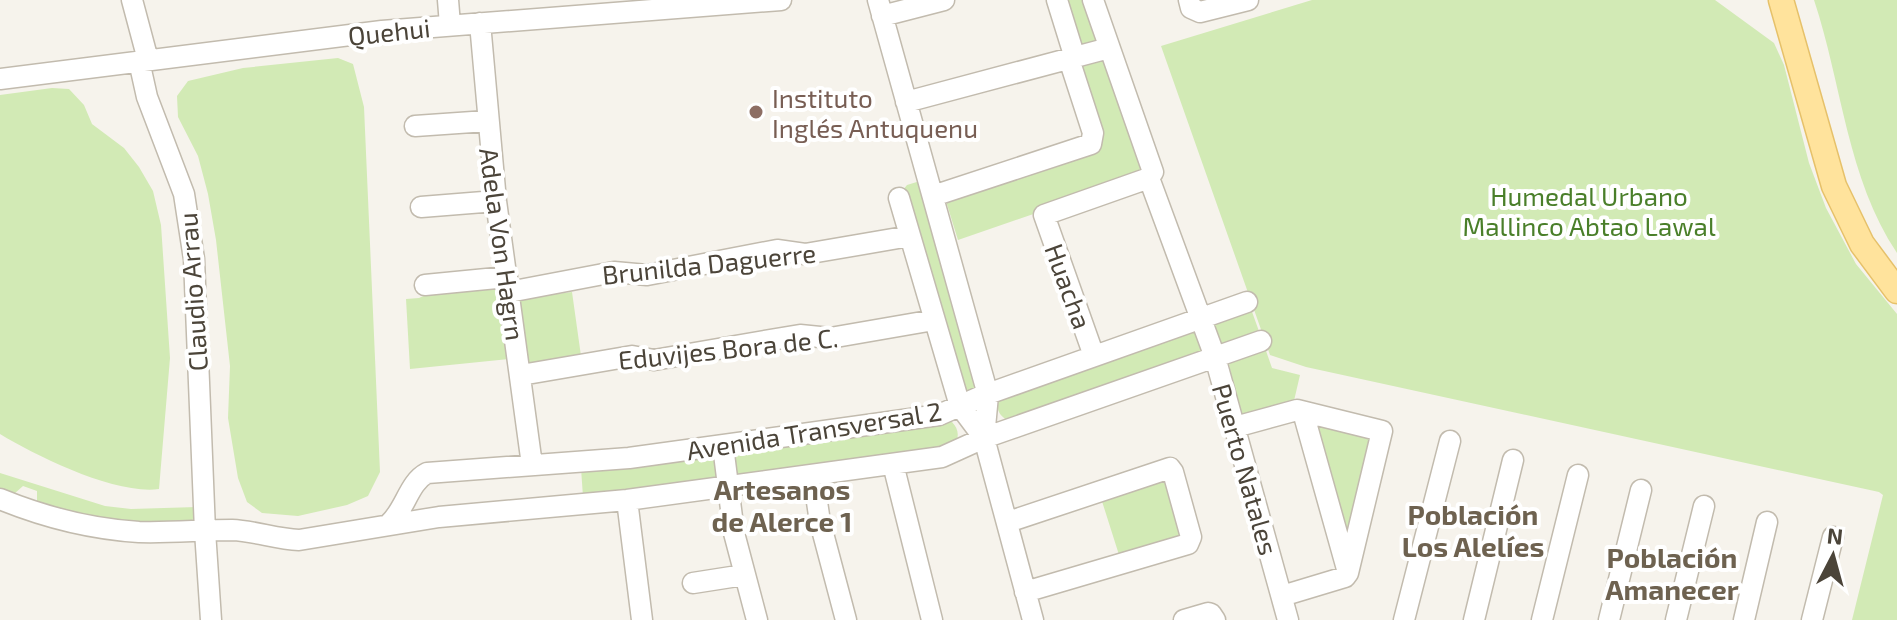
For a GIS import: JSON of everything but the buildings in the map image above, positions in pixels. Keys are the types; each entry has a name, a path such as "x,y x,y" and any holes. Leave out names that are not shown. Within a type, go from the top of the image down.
{"main road":[{"path":"1774,0 1786,24"},
{"path":"1781,0 1834,186 1862,244 1897,291"}],"street":[{"name":"Claudio Arrau","path":"132,0 144,60 147,97 184,194 194,259 211,620"},
{"path":"448,0 450,25"},
{"name":"Quehui","path":"0,79 366,32 480,23 539,9 781,0"},
{"path":"944,0 880,8 988,395 984,438"},
{"path":"933,196 1088,146 1093,141 1057,0"},
{"name":"Puerto Natales","path":"1093,0 1153,172 1149,178 1215,357 1288,620"},
{"path":"1193,6 1205,12 1248,0"},
{"name":"Adela Von Hagrn","path":"480,23 496,201 532,465"},
{"path":"906,102 1109,48"},
{"path":"415,126 487,121"},
{"name":"Huacha","path":"1094,356 1044,215 1149,178"},
{"path":"899,198 960,406 984,438 1033,620"},
{"path":"421,207 496,201"},
{"name":"Brunilda Daguerre","path":"425,285 508,285 614,272 647,275 777,250 805,254 910,236"},
{"name":"Avenida Transversal 2","path":"389,524 421,476 427,473 629,458 932,416 1247,302"},
{"name":"Eduvijes Bora de C.","path":"521,375 632,356 654,360 800,335 830,338 934,320"},
{"name":"Avenida Transversal 2","path":"0,499 40,514 103,528 138,532 235,530 299,540 488,511 627,500 942,457 984,438 1261,341"},
{"path":"1235,427 1297,410 1382,431 1348,573 1345,577 1282,596"},
{"path":"1303,412 1348,573"},
{"path":"1404,620 1450,441"},
{"path":"723,446 727,486 744,575 757,620"},
{"path":"1474,620 1513,460"},
{"path":"893,464 932,620"},
{"path":"1008,522 1170,468 1191,542 1025,592"},
{"path":"813,475 820,522 846,620"},
{"path":"1542,620 1578,475"},
{"path":"1609,620 1641,490"},
{"path":"627,500 642,620"},
{"path":"1676,620 1704,506"},
{"path":"1744,620 1767,522"},
{"path":"1812,620 1833,537"},
{"path":"693,583 744,575"},
{"path":"1184,620 1208,613 1215,620"}],"green space":[{"path":"1060,0 1090,0 1104,40 1082,50"},
{"name":"Humedal Urbano Mallinco Abtao Lawal","path":"1312,0 1715,0 1774,43 1784,65 1809,163 1826,208 1856,264 1897,314 1897,620 1852,620 1883,495 1879,492 1306,367 1270,355 1161,46"},
{"path":"1814,0 1897,0 1897,253 1880,224 1856,162"},
{"path":"338,58 353,64 364,107 380,472 368,496 347,505 298,516 262,513 247,502 238,478 228,418 230,366 216,240 198,156 178,117 177,96 188,81 243,68"},
{"path":"1105,58 1147,175 958,240 945,198 1092,149 1078,66"},
{"path":"52,88 69,89 84,105 92,124 124,148 153,191 161,225 170,358 159,489 121,486 100,480 56,463 0,434 0,95"},
{"path":"920,181 978,387 967,395 903,190 907,185"},
{"path":"498,287 509,359 410,369 406,299 419,298 432,292"},
{"path":"572,292 581,356 526,364 517,299"},
{"path":"1251,309 1260,334 1217,349 1209,324"},
{"path":"1195,328 1203,354 1007,420 999,411 1000,399"},
{"path":"1265,348 1272,368 1300,375 1293,405 1241,419 1229,365 1231,361"},
{"path":"1312,420 1373,431 1351,544"},
{"path":"952,422 957,431 958,437 953,446 741,478 736,475 733,457 736,452"},
{"path":"712,456 716,460 718,476 715,480 583,497 581,468"},
{"path":"0,473 105,506 131,509 197,507 192,522 124,523 41,505 37,502 37,491 23,486 14,494 0,492"},
{"path":"1164,473 1186,535 1120,558 1100,495"}],"place":[{"name":"Instituto Inglés Antuquenu","path":"756,112"}],"district":[{"name":"Artesanos de Alerce 1","path":"782,505"},
{"name":"Población Los Alelíes","path":"1473,530"},
{"name":"Población Amanecer","path":"1672,573"}]}
